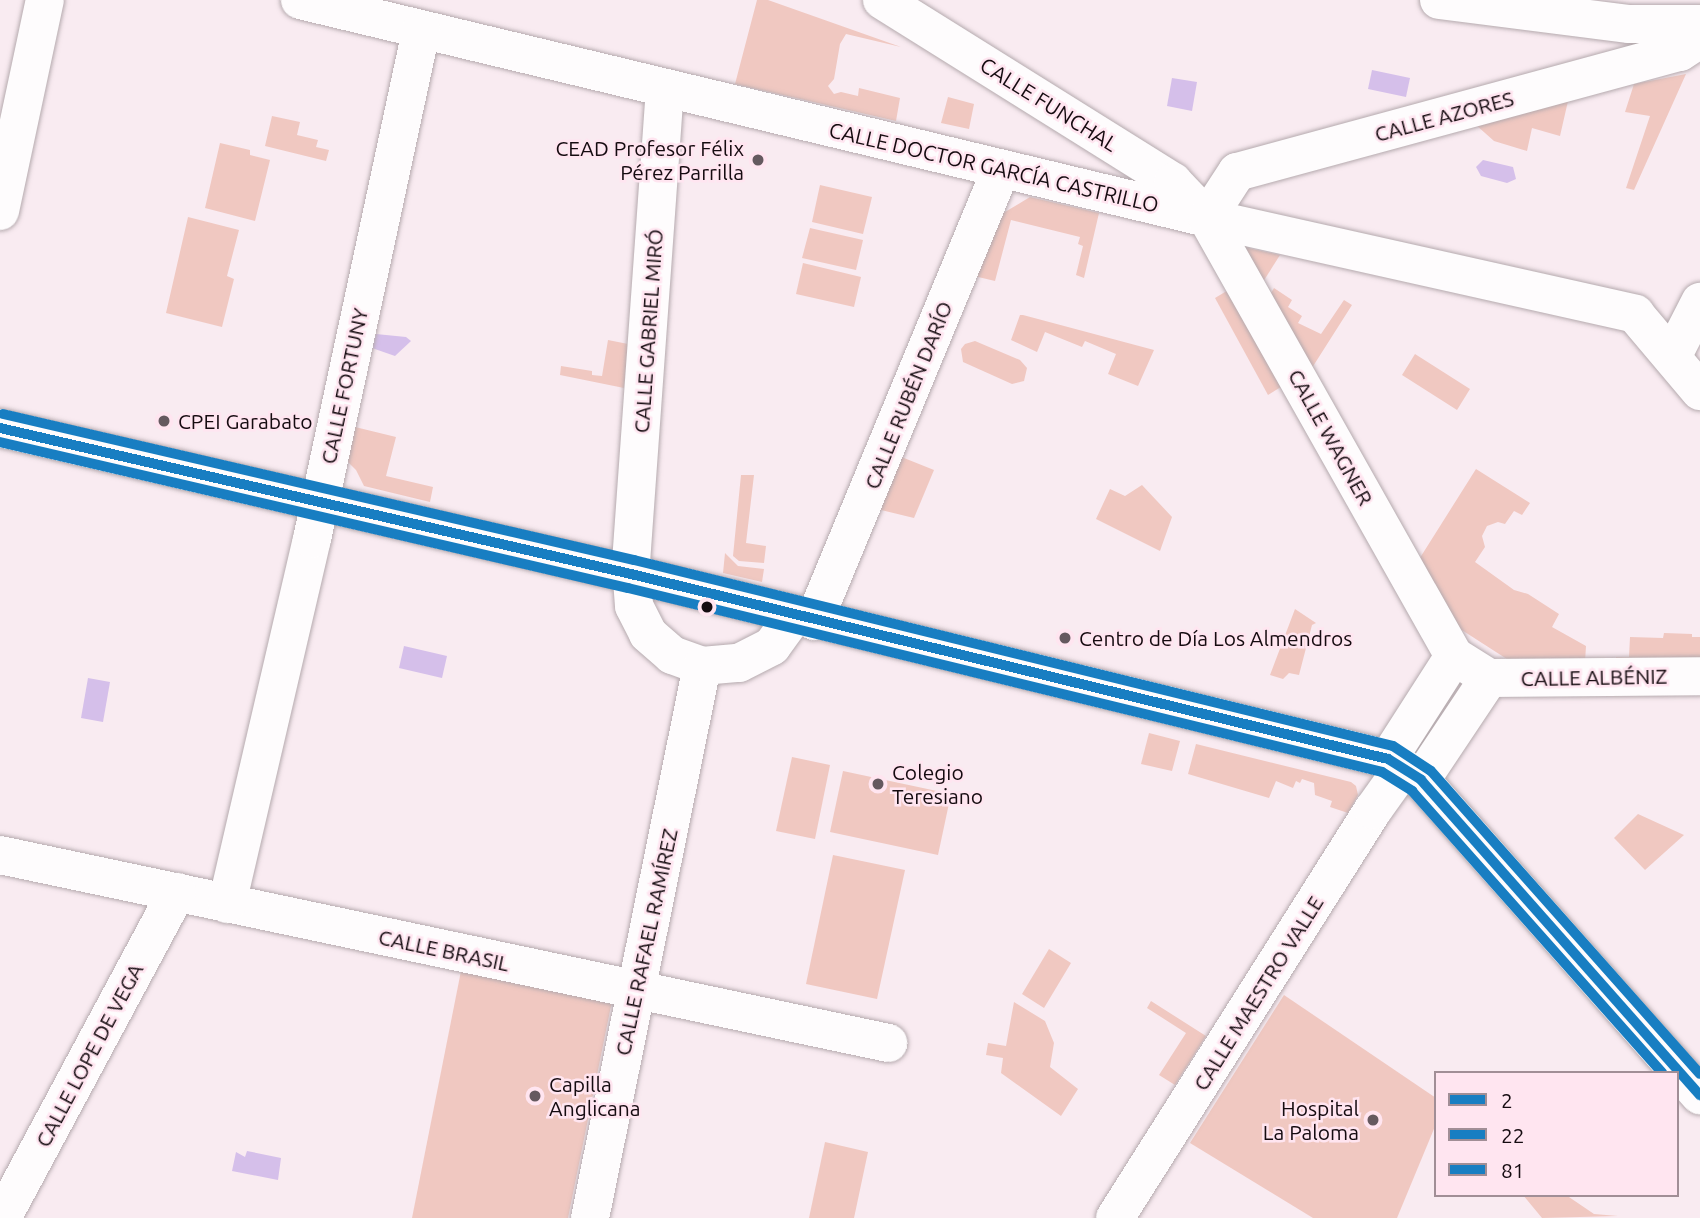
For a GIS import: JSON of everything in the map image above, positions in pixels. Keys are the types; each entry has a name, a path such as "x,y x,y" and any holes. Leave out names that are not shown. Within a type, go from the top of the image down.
{"street":[{"path":"0,211 45,0"},
{"name":"CALLE DOCTOR GARCÍA CASTRILLO","path":"300,0 1207,218 1635,314 1700,391"},
{"name":"CALLE FUNCHAL","path":"882,0 1173,182 1207,218"},
{"path":"1439,0 1629,24 1700,24"},
{"path":"1629,24 1688,0"},
{"name":"CALLE FORTUNY","path":"228,904 421,31"},
{"name":"CALLE AZORES","path":"1207,218 1237,172 1680,52 1700,39"},
{"name":"CALLE GABRIEL MIRÓ","path":"631,574 665,88"},
{"name":"CALLE RUBÉN DARÍO","path":"804,618 1001,169"},
{"name":"CALLE WAGNER","path":"1207,218 1454,656"},
{"path":"1672,357 1700,302"},
{"path":"0,428 631,574 1404,769 1678,1071"},
{"path":"631,574 634,606 648,634 671,655 702,666 739,663 772,646 804,618"},
{"path":"1454,656 1489,678 1404,769 1454,656"},
{"name":"CALLE RAFAEL RAMÍREZ","path":"590,1218 702,666"},
{"name":"CALLE ALBÉNIZ","path":"1489,678 1700,676"},
{"name":"CALLE MAESTRO VALLE","path":"1115,1218 1373,810 1404,769"},
{"name":"CALLE BRASIL","path":"0,855 888,1043"},
{"name":"CALLE LOPE DE VEGA","path":"2,1218 177,892"},
{"path":"1679,1072 1700,1095"}],"shaded area":[{"path":"757,0 768,0 901,47 846,34 840,44 834,79 828,86 834,94 841,92 858,96 859,88 900,98 896,121 735,84"},
{"path":"1372,70 1410,78 1406,97 1368,89"},
{"path":"1686,74 1634,190 1626,188 1650,116 1625,112 1634,84"},
{"path":"1172,78 1197,82 1192,111 1167,106"},
{"path":"948,97 974,104 969,129 941,123"},
{"path":"1568,101 1560,136 1532,128 1527,151 1494,141 1476,125"},
{"path":"272,116 300,122 297,135 318,140 316,147 329,150 326,161 265,146"},
{"path":"220,143 250,150 250,155 270,160 255,221 205,208"},
{"path":"1483,160 1513,167 1516,179 1507,183 1481,176 1476,167"},
{"path":"820,185 872,197 863,234 812,222"},
{"path":"1030,197 1099,213 1084,278 1076,275 1083,246 1078,244 1080,237 1011,220 995,281 974,276 1000,215"},
{"path":"188,217 239,230 227,276 234,279 222,327 166,313"},
{"path":"810,228 863,240 856,270 802,258"},
{"path":"1245,249 1280,255 1261,285"},
{"path":"803,263 861,277 854,307 796,294"},
{"path":"1274,288 1292,300 1288,307 1302,316 1298,323 1321,334 1344,300 1352,305 1310,371 1268,298"},
{"path":"1230,289 1284,385 1268,395 1215,298"},
{"path":"1020,315 1154,350 1138,386 1108,374 1116,354 1085,341 1082,347 1045,332 1037,352 1011,340"},
{"path":"376,334 406,337 411,341 395,356 372,348"},
{"path":"608,340 628,344 624,388 560,375 561,366 592,371 592,375 602,376"},
{"path":"975,341 1020,360 1027,368 1024,381 1012,384 963,362 961,349 965,344"},
{"path":"1415,354 1470,389 1457,410 1402,375"},
{"path":"351,426 396,437 386,476 433,487 430,502 364,486 356,470 344,458"},
{"path":"899,456 934,470 914,518 877,509"},
{"path":"1476,469 1530,503 1522,515 1514,511 1505,524 1498,522 1487,526 1482,536 1485,547 1475,562 1514,590 1528,594 1559,614 1552,627 1586,646 1585,662 1510,661 1454,625 1418,561"},
{"path":"741,475 754,475 746,543 766,546 764,563 739,561 733,556"},
{"path":"1142,485 1172,517 1160,551 1096,519 1110,489 1125,496"},
{"path":"725,553 738,566 764,569 762,582 723,573"},
{"path":"1295,609 1316,623 1312,625 1299,675 1289,673 1283,679 1270,675"},
{"path":"1664,633 1700,637 1700,662 1616,662 1616,657 1629,657 1630,637 1663,638"},
{"path":"404,646 447,656 442,678 399,668"},
{"path":"88,678 110,682 103,722 81,718"},
{"path":"1149,733 1180,741 1172,771 1141,764"},
{"path":"1196,744 1351,782 1356,786 1358,795 1348,813 1330,807 1332,801 1315,795 1314,783 1302,779 1300,783 1296,781 1293,788 1276,781 1269,798 1188,774"},
{"path":"792,757 830,765 815,839 776,831"},
{"path":"843,771 951,794 938,855 830,832"},
{"path":"1638,814 1684,835 1645,870 1614,838"},
{"path":"833,855 905,870 877,999 806,984"},
{"path":"1049,949 1071,963 1044,1008 1022,994"},
{"path":"461,971 612,1001 568,1218 412,1218"},
{"path":"1284,995 1434,1097 1434,1129 1397,1218 1313,1218 1190,1143"},
{"path":"1151,1001 1206,1036 1175,1085 1159,1075 1186,1033 1147,1008"},
{"path":"1014,1002 1045,1021 1054,1043 1050,1067 1078,1089 1061,1116 1001,1073 1003,1058 986,1055 988,1043 1006,1046"},
{"path":"825,1142 868,1152 854,1218 809,1218"},
{"path":"247,1151 281,1158 278,1180 232,1171 236,1152 245,1157"},
{"path":"1525,1197 1569,1197 1594,1214 1618,1216 1542,1218"}],"transit line":[{"name":"81","path":"3,414 634,560 1393,746 1431,771 1700,1074"},
{"name":"2","path":"0,428 631,574 1388,759 1421,780 1679,1071"},
{"name":"22","path":"0,442 628,588 1382,772 1412,791 1660,1071"},
{"name":"2","path":"1679,1071 1700,1095"}],"place":[{"name":"CEAD Profesor Félix Pérez Parrilla","path":"758,160"},
{"name":"CPEI Garabato","path":"164,421"},
{"name":"Centro de Día Los Almendros","path":"1065,638"},
{"name":"Colegio Teresiano","path":"878,784"},
{"name":"Capilla Anglicana","path":"535,1096"},
{"name":"Hospital La Paloma","path":"1373,1120"}]}
